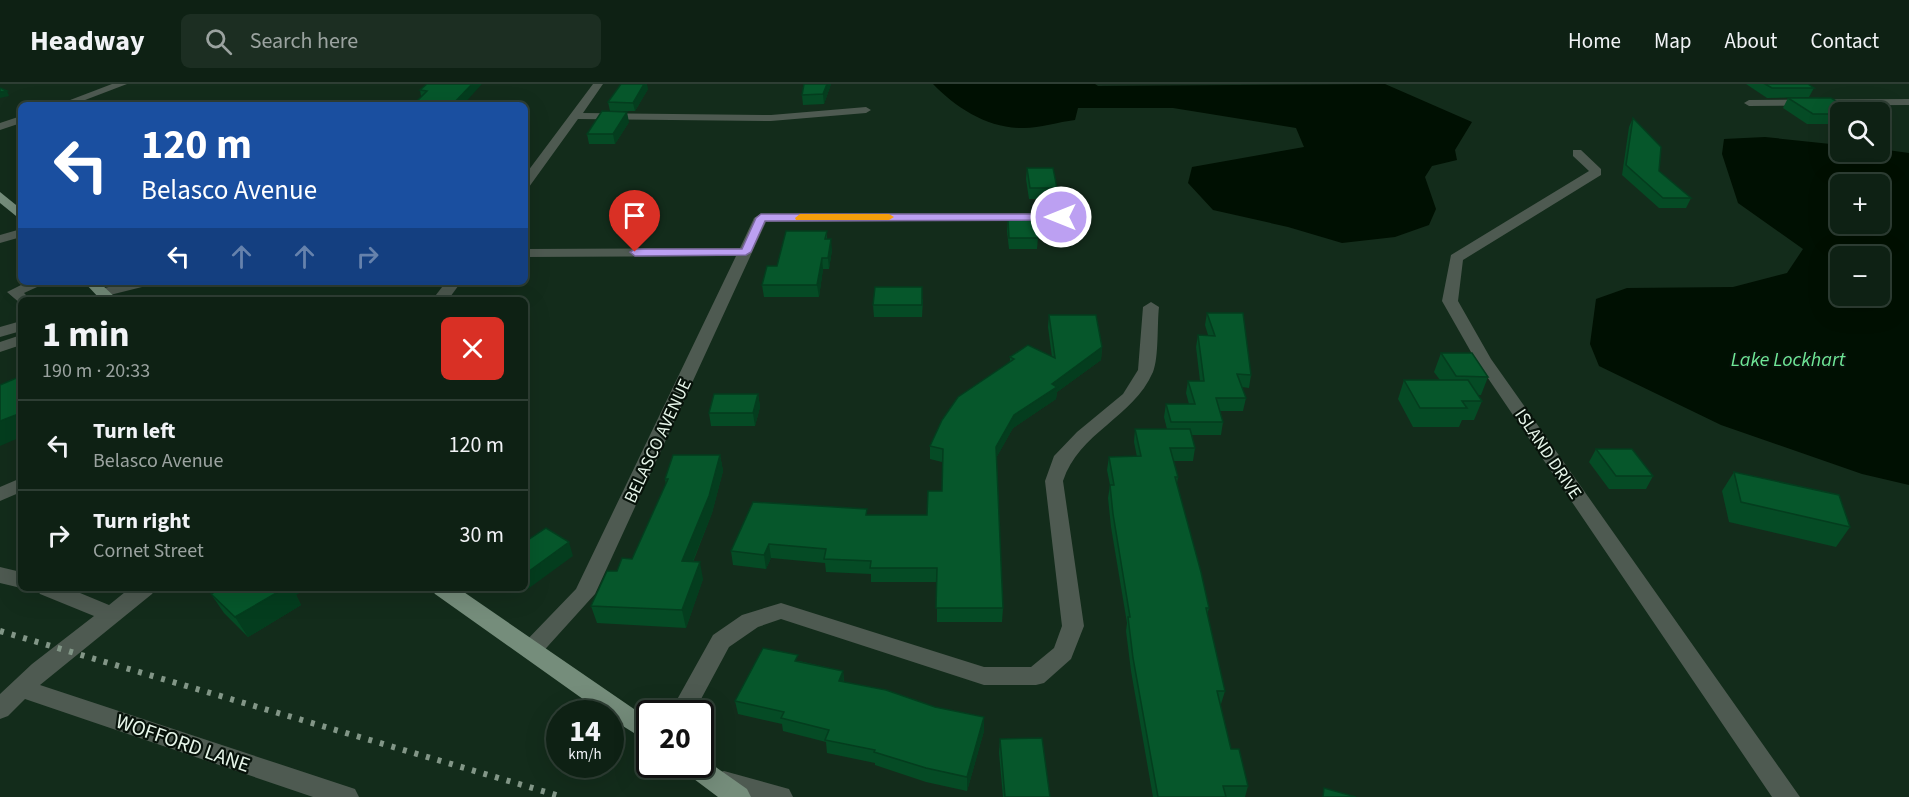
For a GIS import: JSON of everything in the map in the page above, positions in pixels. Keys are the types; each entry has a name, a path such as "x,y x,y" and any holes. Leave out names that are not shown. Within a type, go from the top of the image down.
{"main road":[{"path":"0,196 18,213"},
{"path":"446,591 636,723"},
{"path":"713,778 738,797"}],"street":[{"path":"71,102 122,84"},
{"path":"528,180 598,84"},
{"path":"1749,103 1909,102"},
{"path":"574,116 771,118 866,110"},
{"path":"0,127 18,120"},
{"name":"ISLAND DRIVE","path":"1577,153 1597,172 1456,258 1450,301 1483,359 1787,797"},
{"name":"BELASCO AVENUE","path":"531,650 584,594 761,218 1061,217"},
{"path":"0,239 18,234"},
{"path":"528,253 746,252"},
{"path":"20,297 14,292 33,285"},
{"path":"101,292 132,285"},
{"path":"442,297 452,285"},
{"path":"689,700 721,641 750,621 781,611 984,676 1036,676 1063,653 1073,626 1054,481 1061,460 1083,436 1129,397 1146,370 1151,307"},
{"path":"0,332 18,327"},
{"path":"0,347 18,340"},
{"path":"0,495 18,486"},
{"path":"0,575 18,579"},
{"path":"54,591 110,614"},
{"path":"0,709 21,688 141,591"},
{"name":"WOFFORD LANE","path":"21,688 345,797"},
{"path":"716,780 780,797"}],"water":[{"path":"933,84 1095,84 1098,86 1385,84 1472,122 1455,150 1457,160 1432,166 1425,177 1436,209 1429,225 1395,237 1342,243 1288,227 1213,210 1188,183 1192,167 1304,147 1296,128 1173,108 1078,108 1075,120 1036,127 1011,127 986,121 963,109"},
{"name":"Lake Lockhart","path":"1765,137 1830,144 1830,162 1890,162 1890,150 1909,153 1909,485 1862,474 1721,425 1599,366 1590,344 1596,299 1627,288 1733,287 1787,273 1803,249 1738,203 1722,154 1724,139"}],"building":[{"path":"427,84 472,84 455,102 416,102 427,91 420,90"},
{"path":"621,84 644,84 633,103 608,102"},
{"path":"804,84 827,84 823,94 802,95"},
{"path":"1765,84 1808,84 1814,88 1772,88"},
{"path":"1788,98 1831,98 1838,102 1830,102 1830,114 1813,114"},
{"path":"602,111 627,112 613,134 587,134"},
{"path":"1633,118 1661,147 1659,171 1691,198 1663,198 1626,165"},
{"path":"1027,168 1053,168 1057,188 1030,188"},
{"path":"1008,220 1035,220 1038,238 1009,238"},
{"path":"786,231 827,231 825,239 831,239 828,258 822,258 817,285 762,285 767,266 777,266"},
{"path":"875,287 922,287 922,305 873,305"},
{"path":"1207,313 1243,313 1251,375 1237,374 1246,398 1216,398 1223,422 1171,422 1166,404 1195,404 1188,381 1204,381 1198,335 1215,336"},
{"path":"1049,315 1096,315 1102,347 1052,384 1057,387 1014,415 996,447 1003,608 936,608 937,568 870,568 871,561 824,559 826,549 769,544 764,555 731,551 753,502 867,509 866,515 927,515 928,491 942,491 943,449 930,446 942,420 958,397 1014,359 1010,357 1028,345 1055,358"},
{"path":"1441,353 1472,353 1488,377 1456,376"},
{"path":"18,377 18,414 0,421 0,385"},
{"path":"1404,380 1468,380 1482,401 1462,401 1467,408 1420,408"},
{"path":"714,394 758,394 753,413 709,413"},
{"path":"1135,429 1190,429 1195,448 1170,448 1178,477 1175,477 1201,572 1209,608 1206,608 1225,691 1217,691 1231,749 1239,749 1248,786 1223,786 1226,797 1158,797 1133,658 1128,617 1130,617 1110,485 1114,485 1109,457 1141,456"},
{"path":"1596,449 1632,449 1653,476 1616,476"},
{"path":"673,455 720,455 709,496 682,561 700,562 682,610 591,606 607,571 617,571 622,558 632,559 668,479 665,479"},
{"path":"1734,472 1839,495 1850,527 1741,502"},
{"path":"546,528 569,542 528,572 528,540"},
{"path":"216,591 280,591 235,617 211,594"},
{"path":"763,648 798,655 795,661 843,671 839,681 886,690 935,707 984,717 967,777 926,768 874,752 875,750 825,740 829,730 781,718 784,712 735,701"},
{"path":"1042,738 1050,797 1005,797 1000,739"},
{"path":"1324,788 1356,797 1323,797"}],"railway":[{"path":"0,631 563,797"}],"slow traffic":[{"path":"800,218 889,217"}],"route":[{"path":"635,252 746,252 761,218 1061,217"}]}
